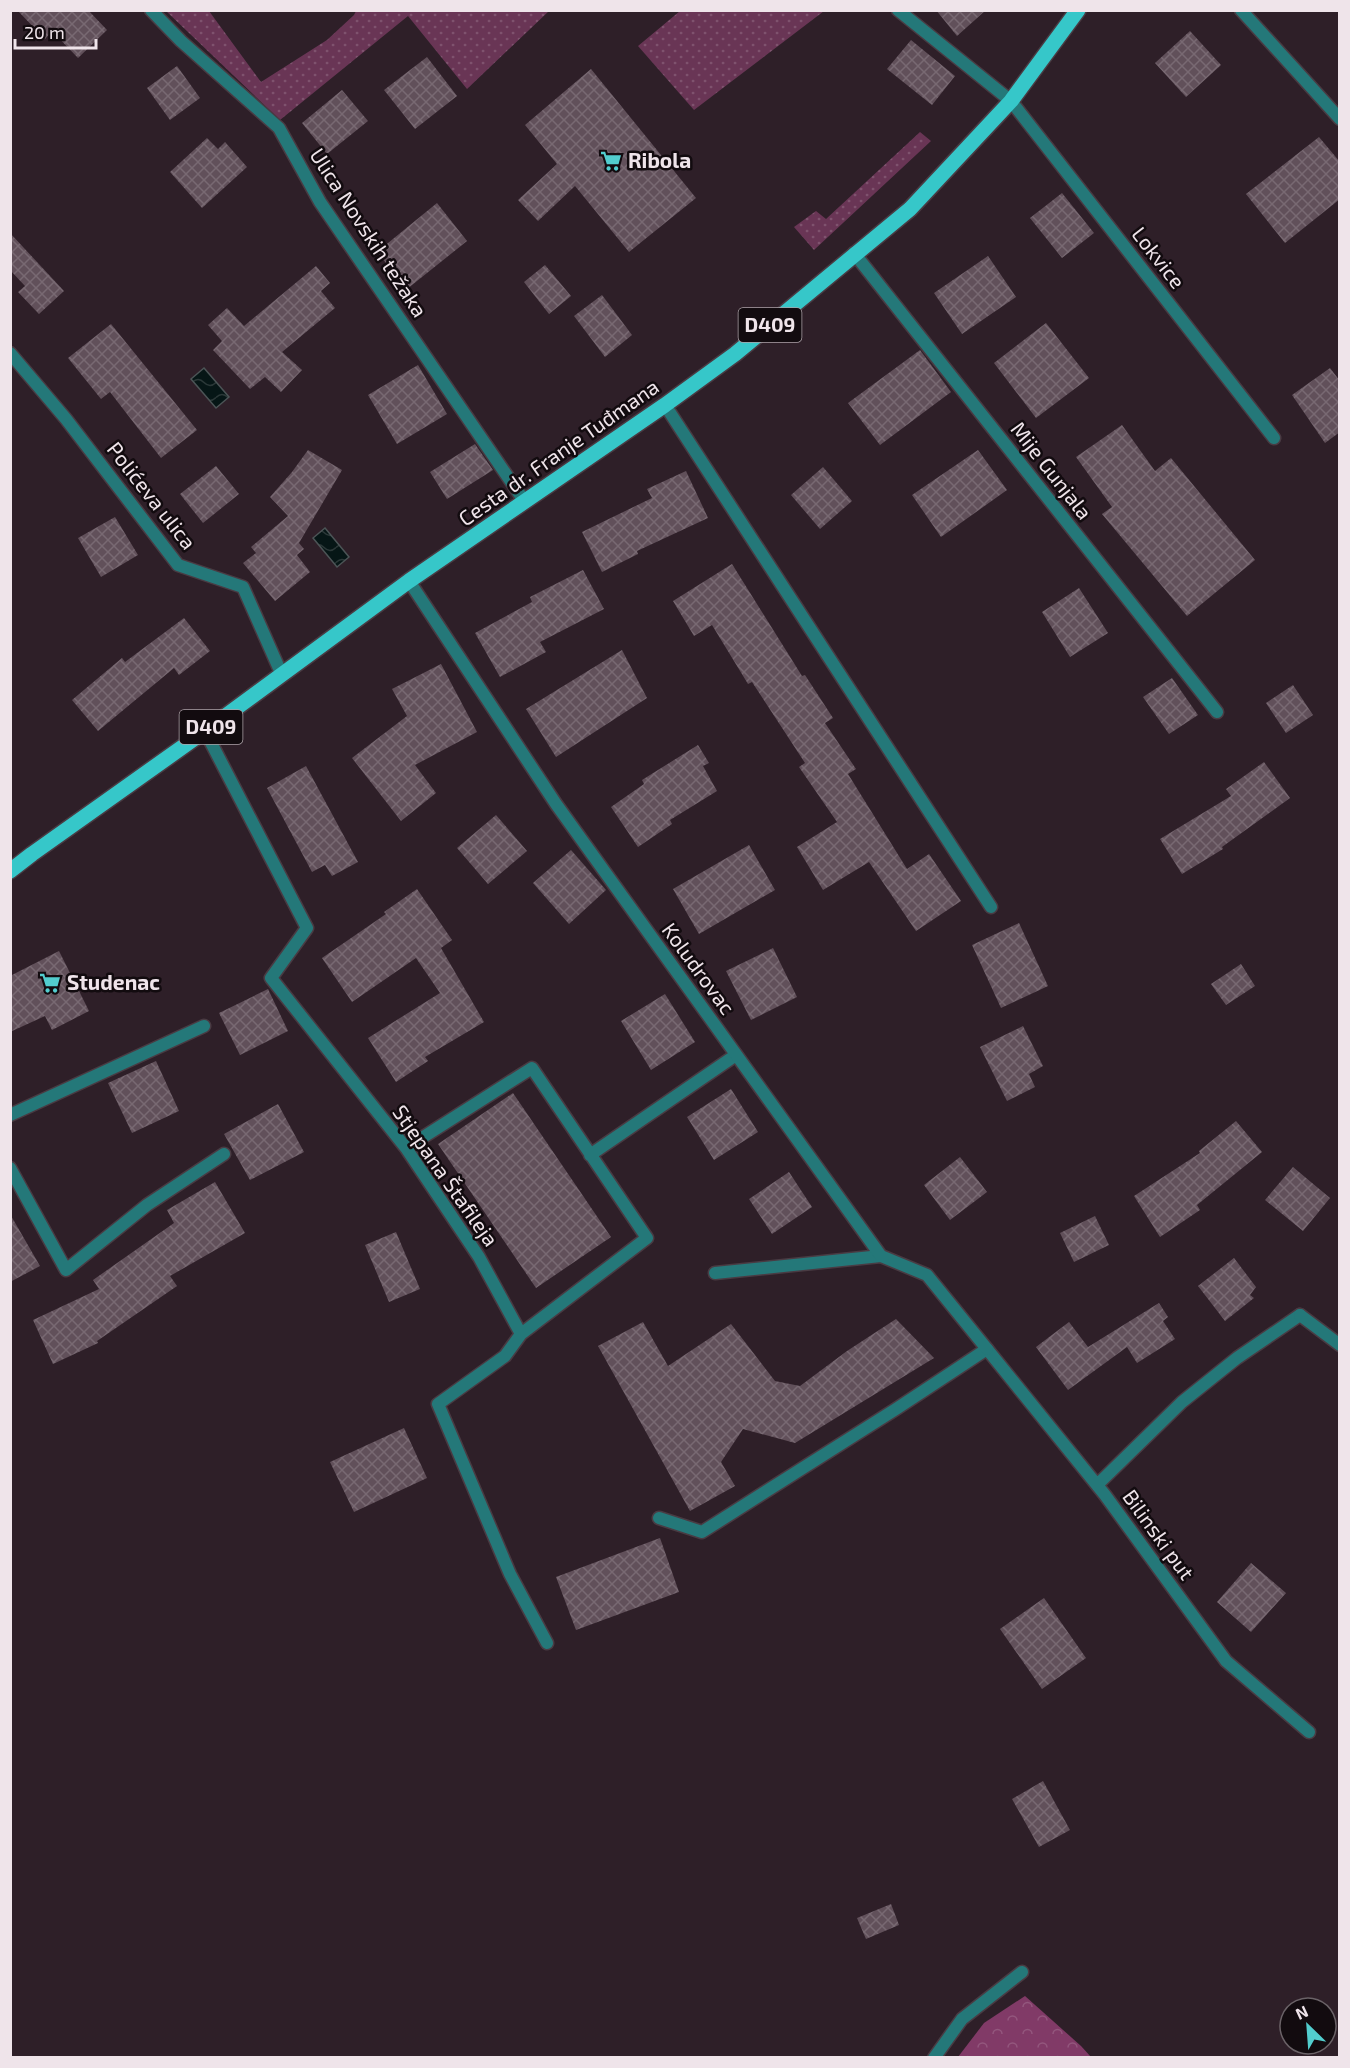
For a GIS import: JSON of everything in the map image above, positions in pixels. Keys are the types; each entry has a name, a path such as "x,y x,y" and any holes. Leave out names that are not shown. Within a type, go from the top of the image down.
{"main road":[{"name":"Cesta dr. Franje Tuđmana","path":"10,871 409,581 665,405 735,354 854,253 910,209 1011,101 1078,10"}],"street":[{"name":"Ulica Novskih težaka","path":"151,10 181,41 279,128 320,202 525,502"},
{"name":"Lokvice","path":"898,10 1011,101 1274,438"},
{"path":"1241,10 1340,119"},
{"name":"Mije Gunjala","path":"854,253 1217,712"},
{"name":"Polićeva ulica","path":"10,353 66,419 178,565 243,587 282,675"},
{"path":"665,405 990,907"},
{"name":"Koludrovac","path":"409,581 556,804 881,1256"},
{"name":"Stjepana Štafileja","path":"205,731 307,928 271,978 406,1148 479,1257 521,1334"},
{"path":"10,1115 204,1026"},
{"path":"590,1155 736,1055"},
{"path":"406,1148 532,1068 647,1238 521,1334 505,1356 438,1404 510,1574 547,1643"},
{"path":"10,1168 66,1270 147,1205 224,1154"},
{"path":"659,1518 702,1532 987,1349 927,1275 881,1256 715,1273"},
{"path":"1097,1485 1182,1402 1237,1358 1300,1315 1340,1345"},
{"name":"Bilinski put","path":"987,1349 1097,1485 1226,1661 1309,1732"},
{"path":"934,2058 962,2019 1022,1972"}],"shaded area":[{"path":"166,11 209,11 261,82 327,40 356,11 549,11 467,89 408,16 280,120"},
{"path":"680,11 824,11 694,110 638,46"},
{"path":"920,132 931,141 814,250 794,227 816,211 826,219"}],"green space":[{"path":"1025,1996 1091,2057 958,2057 984,2023"}],"water":[{"path":"204,368 229,397 216,408 191,379"},
{"path":"325,528 349,557 337,567 313,538"}],"building":[{"path":"17,10 88,10 107,30 78,58 52,31 45,39"},
{"path":"936,10 986,10 957,36"},
{"path":"1190,31 1221,65 1186,97 1155,63"},
{"path":"911,40 955,76 932,105 887,69"},
{"path":"427,57 457,96 415,129 384,90"},
{"path":"177,66 200,98 170,120 147,88"},
{"name":"Ribola","path":"591,69 696,198 629,252 575,186 538,221 518,200 557,164 525,125"},
{"path":"342,90 368,121 327,154 302,123"},
{"path":"1319,137 1340,162 1340,199 1285,243 1246,194"},
{"path":"207,138 218,149 225,142 247,167 202,208 170,172"},
{"path":"1062,193 1094,233 1062,258 1030,218"},
{"path":"437,203 467,241 407,289 377,252"},
{"path":"10,233 64,291 39,314 18,292 25,286 10,270"},
{"path":"988,256 1016,297 962,334 934,293"},
{"path":"545,265 571,296 549,314 524,282"},
{"path":"316,266 330,283 321,291 335,308 282,352 302,370 281,392 265,377 250,389 213,350 222,341 208,325 227,308 244,326"},
{"path":"602,295 632,335 605,357 574,316"},
{"path":"1046,323 1089,378 1036,418 994,363"},
{"path":"111,324 197,430 161,458 110,392 101,399 68,358"},
{"path":"920,350 951,392 880,445 848,403"},
{"path":"418,365 447,414 397,444 368,395"},
{"path":"1330,368 1340,381 1340,432 1325,443 1292,395"},
{"path":"1122,425 1155,471 1171,458 1255,560 1187,616 1102,514 1112,507 1076,457"},
{"path":"475,444 493,470 447,499 430,472"},
{"path":"308,450 342,470 299,543 304,549 297,555 310,572 275,601 243,563 256,553 251,547 288,516 270,497"},
{"path":"978,450 1007,490 941,537 912,495"},
{"path":"216,466 239,494 203,523 180,494"},
{"path":"823,467 852,501 820,529 791,495"},
{"path":"686,471 708,518 637,551 638,554 602,572 582,532 652,498 647,489"},
{"path":"115,517 138,555 101,577 78,538"},
{"path":"732,564 802,676 805,675 833,718 825,723 856,769 848,774 907,869 929,854 961,901 916,931 869,862 823,890 797,847 837,822 799,767 805,763 752,682 748,684 712,625 694,636 673,601"},
{"path":"583,570 604,609 540,642 546,652 500,677 475,633 532,602 530,597"},
{"path":"1079,588 1108,633 1070,657 1042,612"},
{"path":"184,618 210,651 179,675 174,668 98,731 72,700 122,658 125,662"},
{"path":"622,650 647,698 556,757 526,709"},
{"path":"441,664 477,732 415,765 436,793 401,821 352,758 407,716 392,689"},
{"path":"1172,678 1198,715 1169,734 1143,697"},
{"path":"1293,685 1313,715 1286,733 1266,703"},
{"path":"698,745 709,763 703,766 717,791 670,820 672,824 638,847 611,807 644,784 642,780"},
{"path":"1264,762 1290,798 1222,847 1223,849 1182,874 1160,839 1231,796 1226,789"},
{"path":"306,766 358,862 332,876 325,865 312,872 267,788"},
{"path":"496,815 527,851 488,884 457,848"},
{"path":"749,845 775,890 699,934 673,889"},
{"path":"571,850 606,890 569,924 533,883"},
{"path":"417,889 452,940 441,948 484,1022 425,1057 428,1061 396,1082 368,1038 440,993 416,958 352,1002 322,958 386,914 384,912"},
{"path":"1019,923 1048,986 1001,1008 972,945"},
{"path":"773,948 797,997 751,1020 726,971"},
{"path":"59,951 89,1011 52,1030 45,1016 10,1032 10,976"},
{"path":"1241,964 1255,986 1226,1005 1211,984"},
{"path":"268,989 288,1031 240,1055 219,1013"},
{"path":"665,994 695,1042 651,1070 621,1021"},
{"path":"1023,1026 1043,1066 1029,1074 1035,1087 1007,1101 980,1047"},
{"path":"156,1061 179,1111 132,1133 108,1083"},
{"path":"731,1089 758,1132 714,1160 687,1117"},
{"path":"513,1093 611,1237 536,1288 438,1144"},
{"path":"278,1104 304,1152 250,1180 224,1134"},
{"path":"1236,1121 1262,1152 1197,1205 1200,1210 1160,1237 1134,1196 1200,1153 1199,1151"},
{"path":"960,1157 987,1192 950,1220 924,1185"},
{"path":"1293,1167 1330,1198 1303,1231 1265,1200"},
{"path":"789,1172 812,1207 772,1234 749,1199"},
{"path":"215,1182 245,1233 170,1276 177,1286 97,1341 98,1343 53,1364 33,1320 99,1289 93,1280 174,1223 167,1210"},
{"path":"10,1214 40,1266 10,1282"},
{"path":"1095,1216 1109,1245 1074,1262 1060,1233"},
{"path":"396,1232 420,1289 389,1302 365,1245"},
{"path":"1234,1258 1256,1287 1250,1295 1254,1298 1225,1321 1198,1286"},
{"path":"1159,1303 1168,1317 1163,1321 1175,1339 1137,1363 1127,1347 1068,1390 1036,1347 1069,1322 1088,1347"},
{"path":"896,1319 934,1358 795,1443 743,1429 721,1462 735,1486 690,1511 598,1346 643,1322 668,1366 731,1324 775,1381 800,1386 847,1351"},
{"path":"404,1428 427,1478 354,1512 330,1462"},
{"path":"660,1538 679,1592 576,1630 556,1577"},
{"path":"1251,1563 1286,1593 1251,1632 1217,1602"},
{"path":"1044,1598 1086,1658 1042,1689 1000,1629"},
{"path":"1043,1781 1070,1830 1039,1847 1012,1799"},
{"path":"891,1904 899,1925 866,1939 857,1918"}],"place":[{"name":"Ribola","path":"611,161"},
{"name":"Studenac","path":"50,983"}]}
